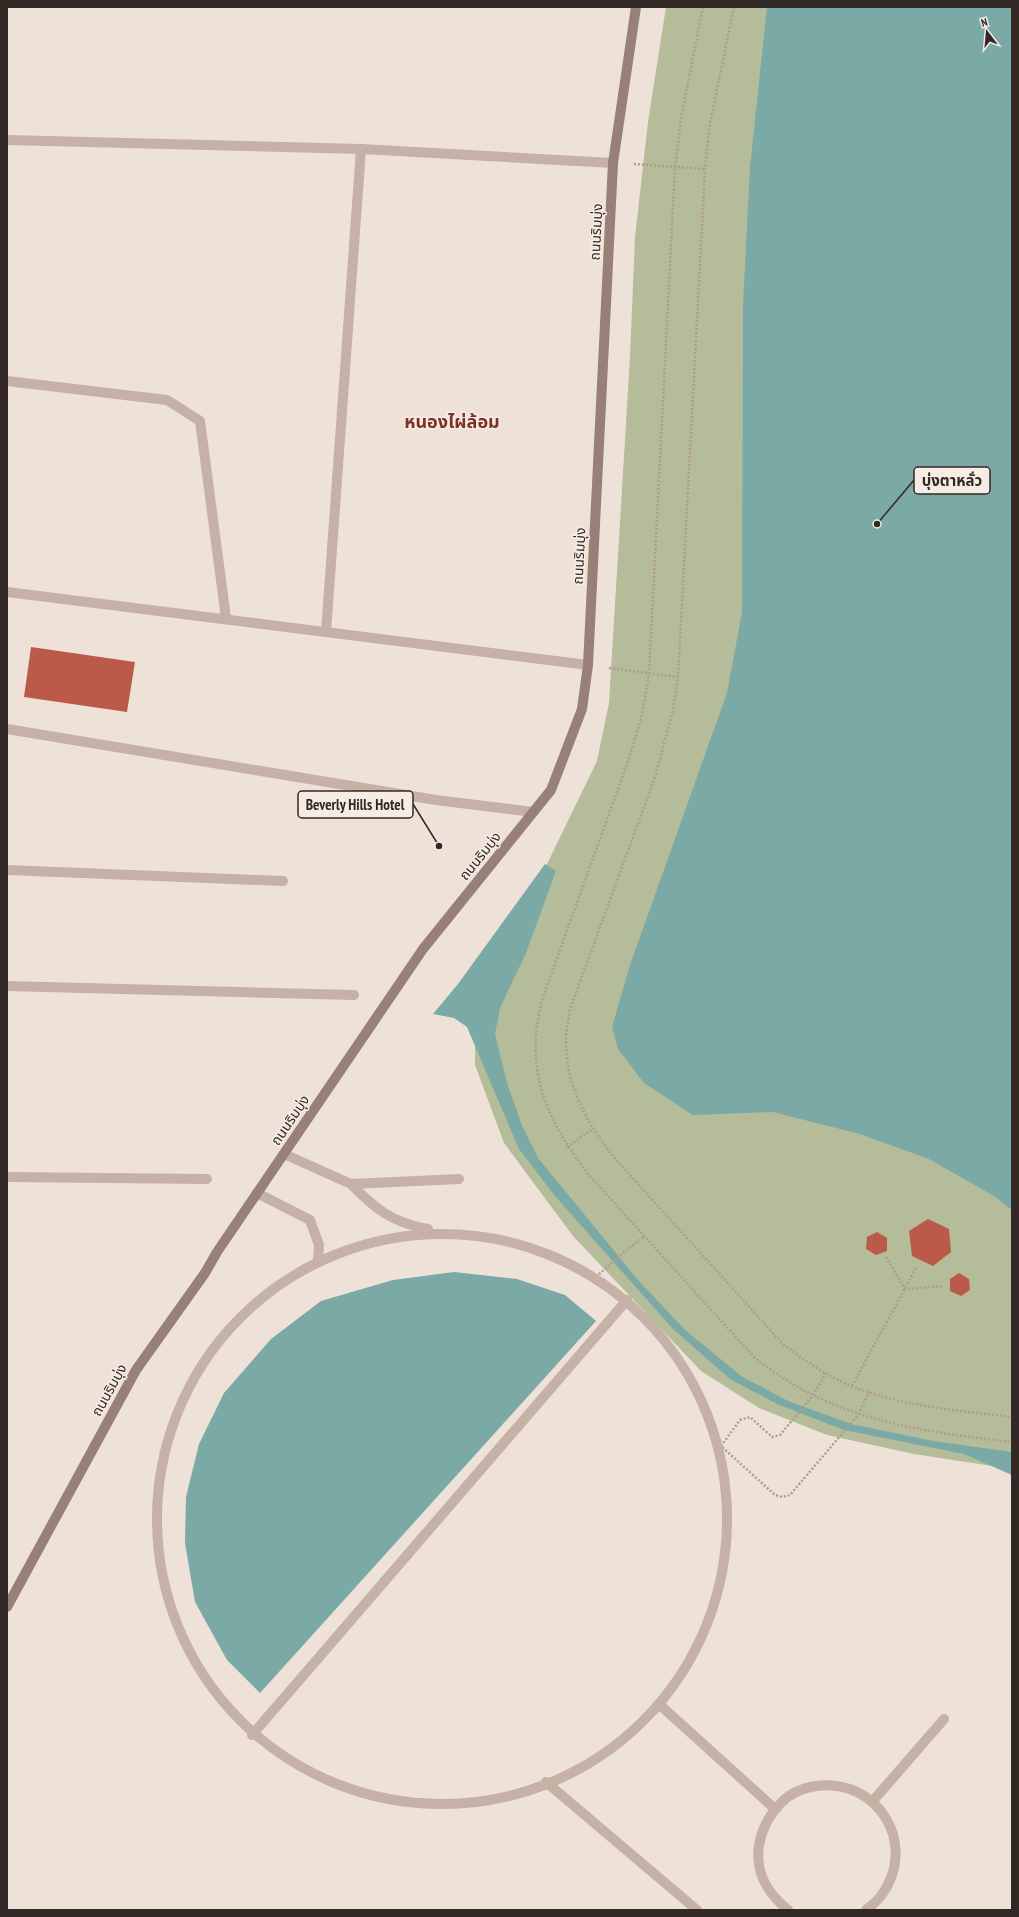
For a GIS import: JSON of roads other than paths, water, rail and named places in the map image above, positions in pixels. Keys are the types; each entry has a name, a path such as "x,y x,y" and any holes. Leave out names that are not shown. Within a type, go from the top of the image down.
{"main road":[{"name":"ถนนริมบุ่ง","path":"7,1607 136,1370 205,1273 217,1252 424,949 551,790 582,709 588,666 614,163 636,7"}],"street":[{"path":"7,140 361,149 614,163"},
{"path":"326,632 361,149"},
{"path":"7,382 167,400 200,421 226,618"},
{"path":"7,592 226,618 588,666"},
{"path":"7,728 436,800 533,812"},
{"path":"7,870 283,881"},
{"path":"7,986 354,995"},
{"path":"284,1154 351,1184 369,1203 392,1218 414,1227 485,1239"},
{"path":"7,1177 207,1179"},
{"path":"351,1184 460,1179"},
{"path":"257,1193 310,1220 319,1245 318,1262"},
{"path":"417,1234 485,1239 510,1241 596,1277 627,1300 668,1341 700,1391 721,1446 729,1536 709,1625 660,1705 593,1763 508,1798 417,1805 329,1783 252,1735 196,1670 163,1592 154,1508 170,1424 210,1349 248,1308 327,1257 417,1234"},
{"path":"252,1735 627,1300"},
{"path":"660,1705 775,1809"},
{"path":"872,1802 944,1719"},
{"path":"546,1782 696,1910"},
{"path":"781,1908 763,1880 758,1857 761,1833 775,1809 787,1797 807,1788 828,1784 850,1788 872,1802 884,1814 893,1834 896,1856 892,1877 881,1896 866,1910"}],"water":[{"path":"767,7 1012,7 1012,1210 994,1196 929,1159 860,1134 773,1112 693,1115 644,1083 618,1049 612,1027 630,965 727,693 742,612 743,306 750,167"},
{"path":"545,864 556,871 526,953 500,1008 495,1034 507,1083 521,1123 538,1158 638,1280 684,1329 741,1376 788,1401 851,1424 933,1441 1012,1452 1012,1475 964,1454 844,1430 777,1404 730,1379 673,1329 555,1196 519,1149 467,1027 454,1018 433,1014 458,984"},
{"path":"454,1272 517,1279 565,1295 596,1321 260,1693 227,1660 195,1602 185,1543 186,1497 199,1444 224,1393 271,1339 321,1301 393,1280"}],"place":[{"name":"บุ่งตาหลั่ว","path":"877,524"},
{"name":"Beverly Hills Hotel","path":"439,846"}],"district":[{"name":"หนองไผ่ล้อม","path":"452,421"}]}
